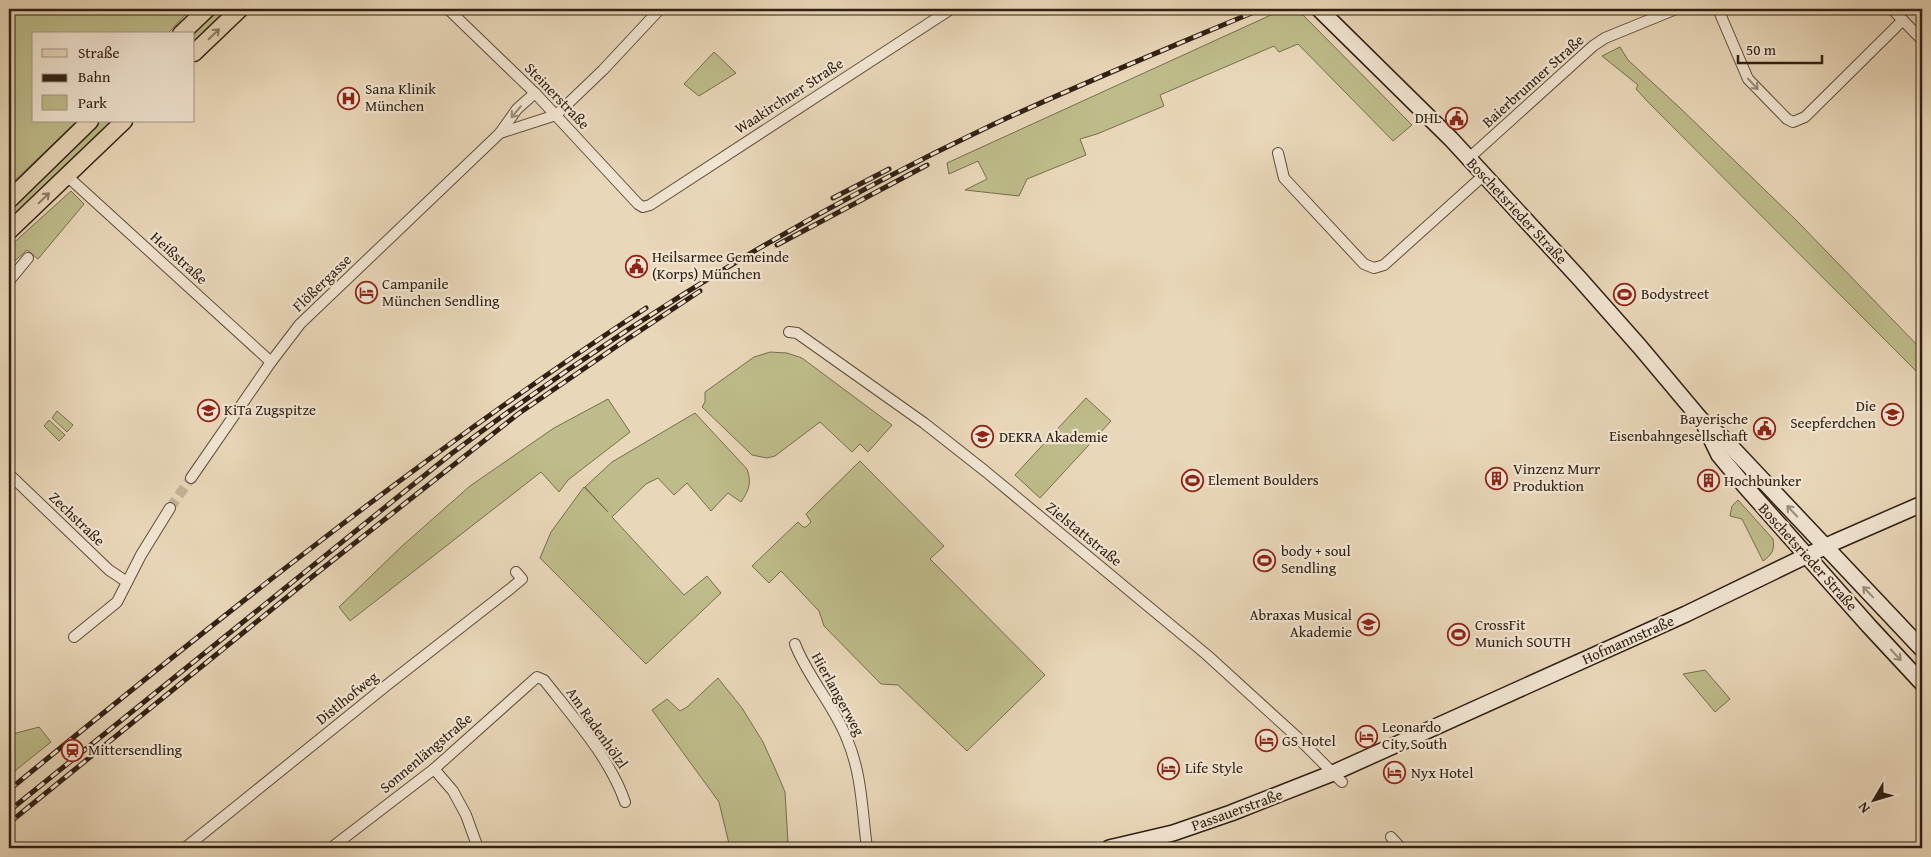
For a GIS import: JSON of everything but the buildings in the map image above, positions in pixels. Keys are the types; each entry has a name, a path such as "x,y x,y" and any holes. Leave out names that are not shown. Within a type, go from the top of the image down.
{"main road":[{"path":"183,32 207,9"},
{"path":"195,52 240,9"},
{"name":"Boschetsrieder Straße","path":"1319,9 1398,85 1469,158 1640,347 1704,424 1720,454 1744,485 1922,683"},
{"path":"9,200 89,122"},
{"path":"9,231 123,122"},
{"name":"Boschetsrieder Straße","path":"1704,424 1721,436 1922,649"},
{"name":"Hofmannstraße","path":"1337,778 1825,547 1922,504"},
{"name":"Passauerstraße","path":"1109,848 1173,833 1337,778"}],"street":[{"name":"Steinerstraße","path":"448,9 535,93 638,204 643,207"},
{"path":"556,115 577,96 660,9"},
{"name":"Waakirchner Straße","path":"643,207 650,205 951,9"},
{"name":"Baierbrunner Straße","path":"1469,158 1593,46 1605,38 1676,9"},
{"path":"1718,9 1748,79 1787,119 1793,122 1805,117 1903,20"},
{"path":"1892,9 1922,40"},
{"name":"Flößergasse","path":"191,478 271,362 300,324 500,133 517,109 535,93"},
{"name":"Flößergasse","path":"500,133 556,115"},
{"path":"1278,153 1284,178 1364,264 1374,268 1384,265 1484,175"},
{"name":"Heißstraße","path":"67,176 271,362"},
{"path":"9,281 28,258"},
{"name":"Zielstattstraße","path":"789,332 797,334 879,391 970,459 1189,639 1297,737 1337,778"},
{"name":"Zechstraße","path":"9,474 109,570 127,582"},
{"path":"74,637 114,605 141,555 170,508"},
{"name":"Distlhofweg","path":"185,848 522,579 516,572"},
{"name":"Hierlangerweg","path":"795,644 802,661 846,736 853,755 863,805 866,848"},
{"name":"Sonnenlängstraße","path":"331,848 434,769 537,677"},
{"name":"Am Radenhölzl","path":"537,677 544,680 586,734 620,787 625,802"},
{"path":"434,769 454,791 466,815 478,848"},
{"path":"1392,837 1402,848"}],"green space":[{"path":"9,9 191,9 169,32 32,32 32,122 76,122 9,186"},
{"path":"216,9 233,9 195,45 195,32 192,32"},
{"path":"1284,9 1297,9 1412,125 1393,141 1298,44 1279,52 1274,46 1160,95 1164,106 1097,134 1080,139 1086,155 1027,179 1019,196 965,190 987,179 978,161 949,174 947,163"},
{"path":"1620,47 1628,60 1797,221 1922,350 1922,377 1648,102 1636,89 1638,85 1602,56"},
{"path":"714,52 736,73 699,96 684,84"},
{"path":"98,122 114,122 9,222 9,207"},
{"path":"71,191 84,204 38,259 27,250 9,266 9,247"},
{"path":"770,352 787,353 802,358 892,425 868,452 860,444 852,452 820,422 775,456 767,458 752,455 702,407 705,402 705,392 754,357"},
{"path":"1086,398 1111,421 1040,498 1015,475"},
{"path":"608,399 630,432 568,480 559,492 541,472 350,621 339,607 401,547 470,486 554,428"},
{"path":"57,411 73,425 67,432 52,418"},
{"path":"695,413 747,469 749,486 741,502 728,493 711,511 687,483 674,495 658,478 646,484 612,517 684,595 707,576 721,593 646,664 540,558 551,532 584,487 608,512 585,487 612,462"},
{"path":"49,420 65,435 59,441 44,426"},
{"path":"860,461 944,546 930,559 1045,675 967,751 898,685 881,684 824,626 819,611 781,571 769,583 752,566 798,522 803,527 806,527 811,522 806,514"},
{"path":"1738,500 1773,539 1774,546 1772,552 1763,561 1742,519 1730,516 1732,506"},
{"path":"1705,670 1730,699 1715,712 1683,674"},
{"path":"718,678 742,708 763,742 777,773 785,792 788,843 730,848 719,802 652,710 667,699 680,711 687,707"},
{"path":"39,727 51,742 11,774 9,771 9,735"}],"tunnel":[{"path":"170,508 191,478"}],"railway":[{"path":"9,811 451,454 515,407 646,318 781,236 921,160 1058,95 1261,9"},
{"path":"777,245 927,165"},
{"path":"833,198 889,169"},
{"path":"9,823 308,580 518,414 700,291"},
{"path":"9,790 321,540 481,421 646,308"}],"place":[{"name":"Sana Klinik München","path":"349,98"},
{"name":"DHL","path":"1457,118"},
{"name":"Heilsarmee Gemeinde (Korps) München","path":"636,266"},
{"name":"Campanile München Sendling","path":"366,293"},
{"name":"Bodystreet","path":"1625,294"},
{"name":"KiTa Zugspitze","path":"208,410"},
{"name":"Die Seepferdchen","path":"1892,415"},
{"name":"Bayerische Eisenbahngesellschaft","path":"1764,428"},
{"name":"DEKRA Akademie","path":"983,437"},
{"name":"Vinzenz Murr Produktion","path":"1497,478"},
{"name":"Element Boulders","path":"1192,480"},
{"name":"Hochbunker","path":"1708,481"},
{"name":"body + soul Sendling","path":"1265,560"},
{"name":"Abraxas Musical Akademie","path":"1368,624"},
{"name":"CrossFit Munich SOUTH","path":"1459,634"},
{"name":"Leonardo City South","path":"1366,736"},
{"name":"GS Hotel","path":"1266,741"},
{"name":"Mittersendling","path":"72,750"},
{"name":"Life Style","path":"1169,768"},
{"name":"Nyx Hotel","path":"1395,773"}]}
